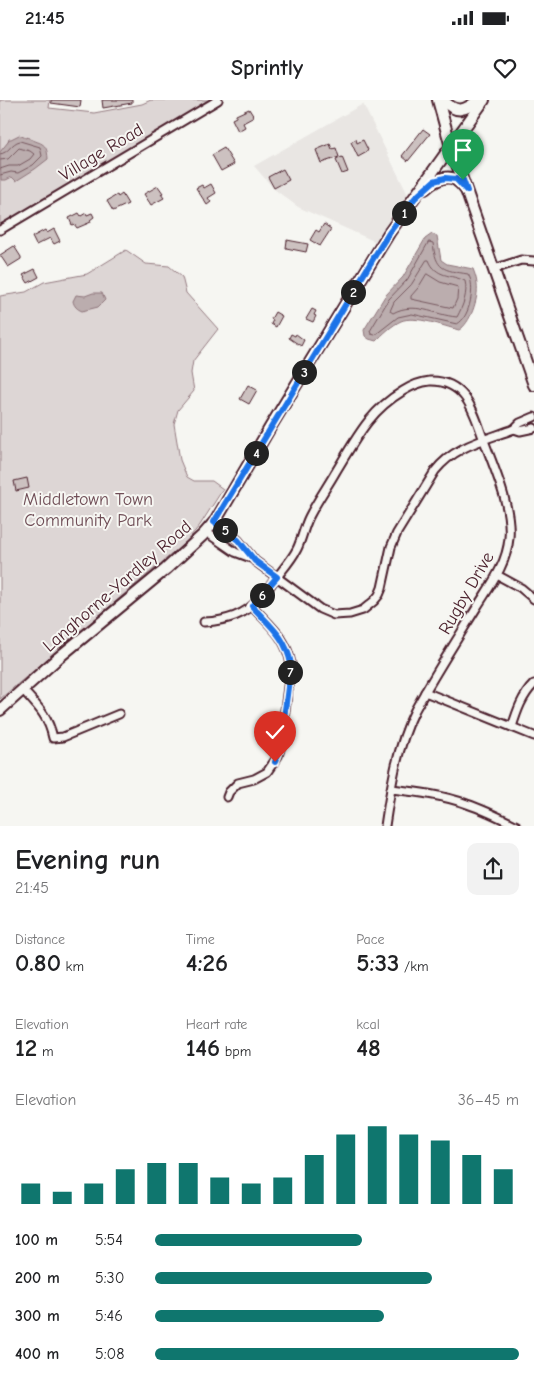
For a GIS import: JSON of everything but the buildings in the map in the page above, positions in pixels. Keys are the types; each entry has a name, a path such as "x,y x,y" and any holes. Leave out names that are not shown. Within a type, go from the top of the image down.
{"main road":[{"path":"438,100 451,146 534,385"},
{"path":"443,100 448,106 462,110 478,100"},
{"name":"Langhorne-Yardley Road","path":"0,710 58,658 166,569 206,532 214,522 389,233 484,100"},
{"path":"415,198 434,181 445,178 456,179 467,191"}],"street":[{"name":"Village Road","path":"0,230 218,100"},
{"path":"494,269 521,260 534,261"},
{"name":"Rugby Drive","path":"252,606 277,577 297,549 310,515 364,427 376,411 392,397 419,383 435,381 448,384 461,392 472,407 504,500 510,526 508,548 497,574 414,712 396,765 385,826"},
{"path":"206,532 234,552 255,561 310,603 326,612 343,615 363,610 374,601 382,588 397,533 442,462 457,450 514,429 520,423 534,417"},
{"path":"514,429 523,431 534,428"},
{"path":"214,522 238,540 255,561"},
{"path":"497,574 521,588 534,599"},
{"path":"204,622 228,619 246,611 252,606 278,633 289,652 291,664 280,749 275,762 267,772 254,780 238,783 229,792 227,797"},
{"path":"512,727 522,699 534,684"},
{"path":"22,689 47,718 53,738 64,737 119,714"},
{"path":"425,692 534,736"},
{"path":"391,789 427,794 467,803 517,826"}],"shaded area":[{"path":"363,104 408,195 376,242 298,207 274,189 254,166"}],"green space":[{"path":"0,100 50,100 49,108 94,113 142,104 151,100 210,100 0,226"},
{"name":"Middletown Town Community Park","path":"126,250 146,264 169,266 182,277 186,293 218,329 193,361 191,373 194,391 178,410 174,424 180,460 187,477 194,481 212,481 223,489 200,525 186,542 0,699 0,296 26,292 44,282 87,274"}],"water":[{"path":"19,135 42,144 46,149 48,159 16,181 12,177 1,180 0,152 9,139"},
{"path":"432,234 437,236 441,260 447,264 473,269 477,281 477,297 467,322 459,330 414,319 401,321 376,341 369,339 365,336 364,330 385,296 403,277 425,239"},
{"path":"93,293 102,293 105,300 98,307 82,311 75,306 73,301 76,295 85,296"}],"route":[{"path":"275,762 280,749 291,664 289,652 278,633 252,606 277,577 255,561 238,540 214,522 389,233 415,198 434,181 445,178 456,179 467,191 463,180"}]}
